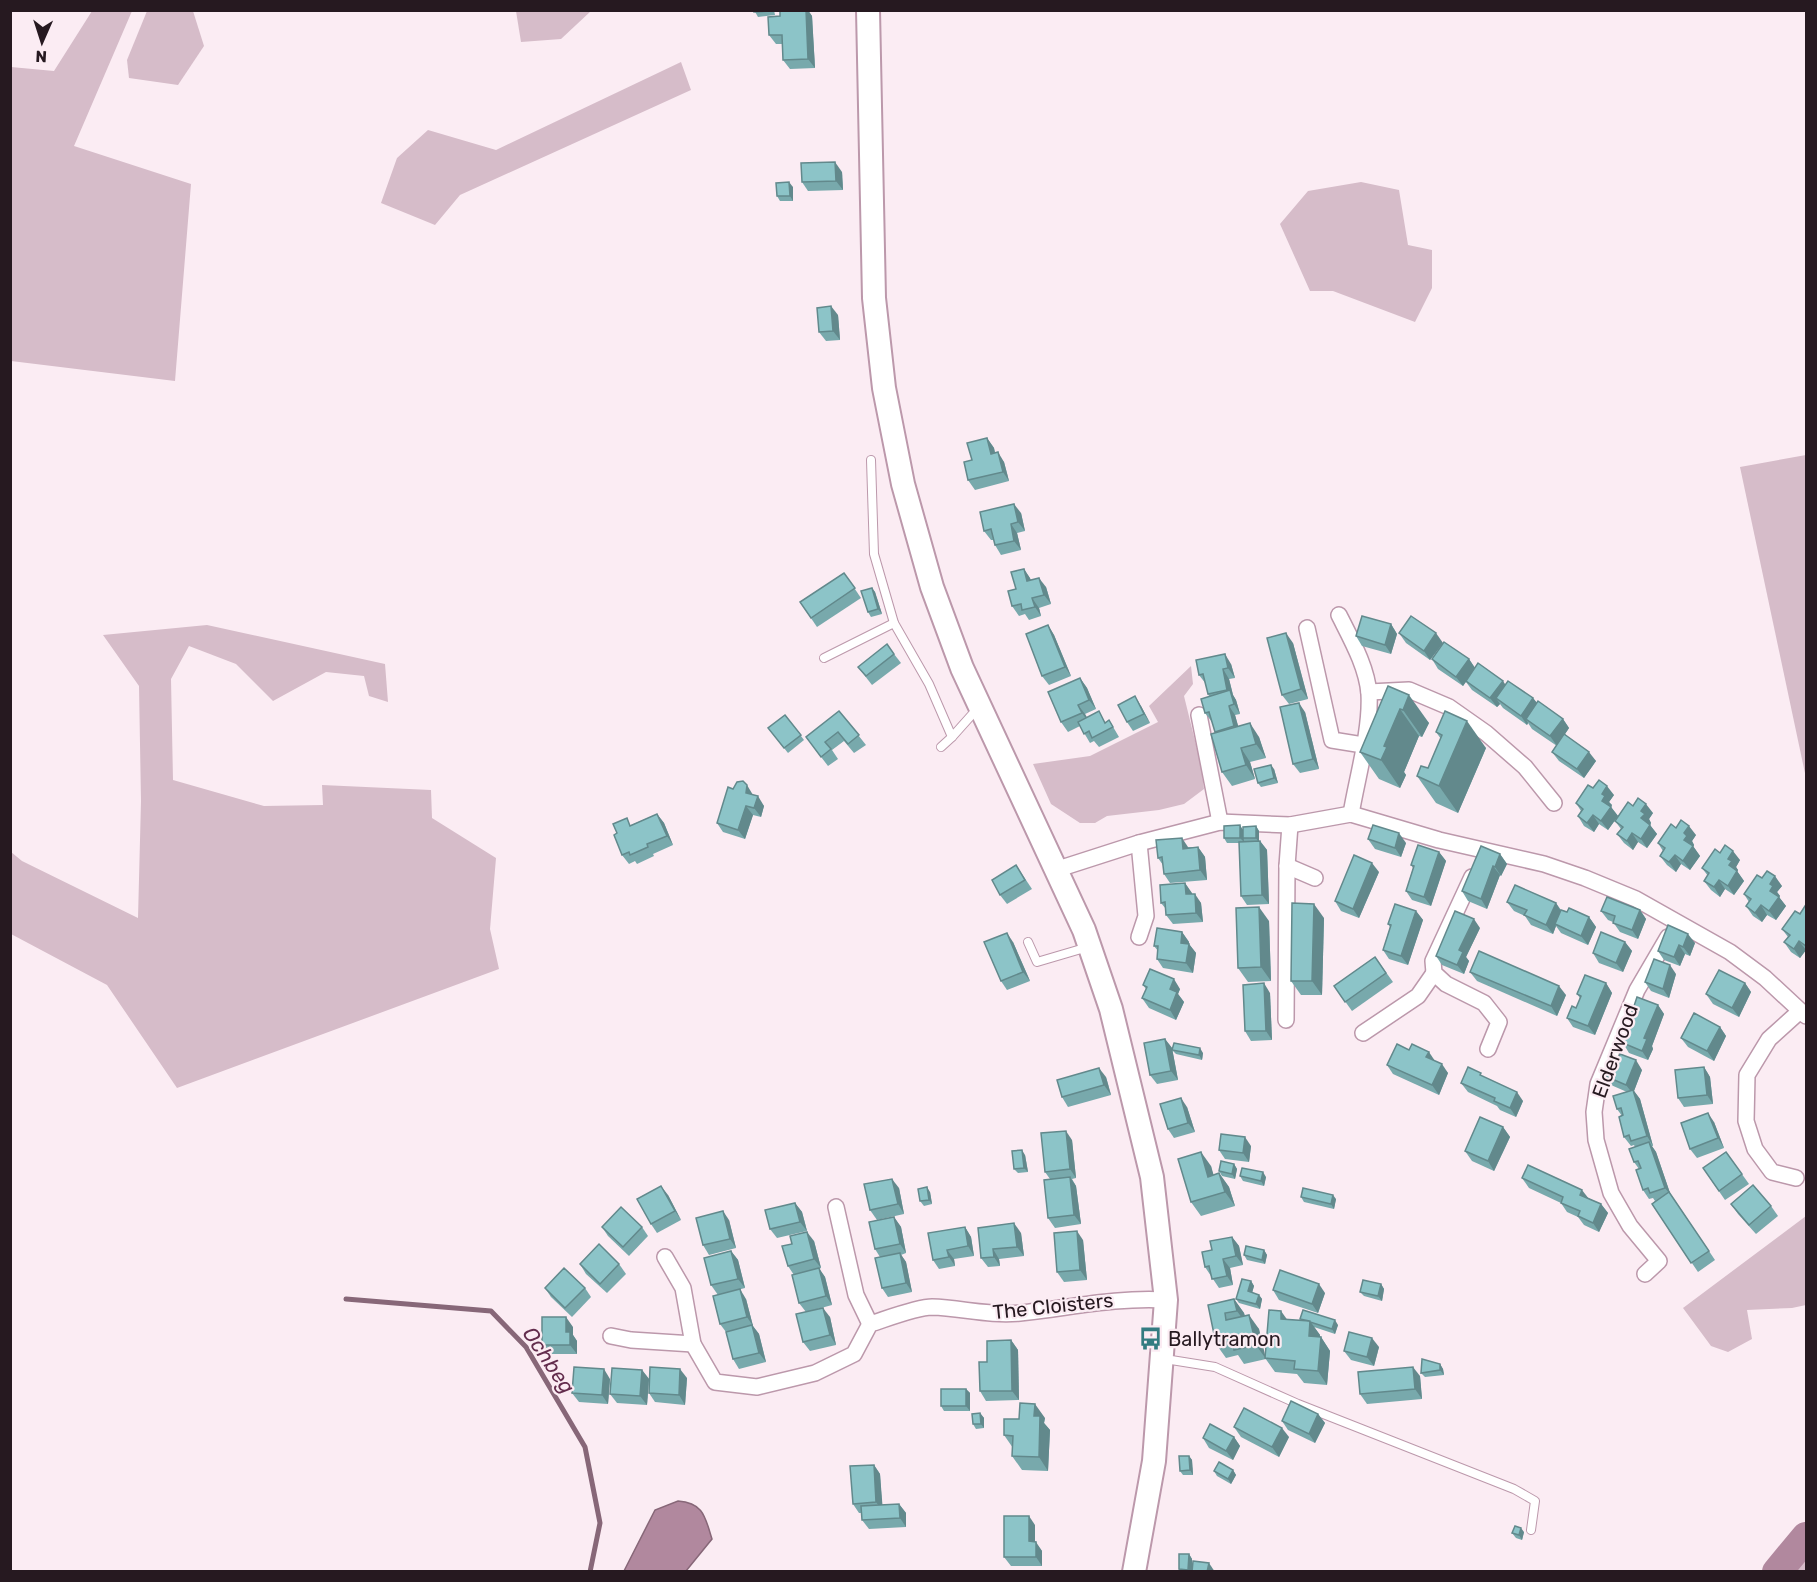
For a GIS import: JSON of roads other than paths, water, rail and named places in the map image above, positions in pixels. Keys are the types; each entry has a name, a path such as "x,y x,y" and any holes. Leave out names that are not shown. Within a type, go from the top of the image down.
{"main road":[{"path":"867,10 874,298 884,388 903,484 932,587 963,668 1084,930 1111,1009 1152,1177 1166,1300 1154,1461 1134,1572"}],"street":[{"path":"1339,615 1359,658 1369,692 1363,745 1351,814"},
{"path":"1307,628 1332,740 1363,745"},
{"path":"1369,692 1409,690 1449,707 1486,733 1525,766 1554,802"},
{"path":"1199,715 1220,822"},
{"path":"1055,870 1139,843 1220,822 1290,825 1351,814 1439,840 1545,864 1636,899 1730,952 1765,978 1803,1013 1769,1040 1747,1075 1746,1121 1755,1149 1772,1172 1796,1178"},
{"path":"1286,1020 1287,867 1290,825"},
{"path":"1139,843 1146,916 1139,937"},
{"path":"1363,1033 1418,996 1434,973 1433,961 1485,849"},
{"path":"1287,867 1315,878"},
{"name":"Elderwood","path":"1645,1274 1659,1261 1630,1226 1611,1193 1596,1140 1594,1112 1598,1084 1637,990 1677,922"},
{"path":"1434,973 1446,984 1484,1003 1498,1022 1488,1049"},
{"path":"665,1257 683,1287 693,1344 715,1382 757,1387 815,1373 855,1354 870,1324 856,1295 836,1207"},
{"name":"The Cloisters","path":"870,1324 930,1307 979,1313 1017,1313 1109,1300 1142,1298 1166,1300"},
{"path":"611,1336 631,1340 693,1344"}],"lane":[{"path":"871,460 874,554 894,623 929,684 952,737"},
{"path":"824,658 894,623"},
{"path":"941,747 980,706"},
{"path":"1028,942 1037,962 1090,947"},
{"path":"1163,1359 1215,1367 1298,1404 1514,1490 1535,1501 1531,1530"}],"waterway":[{"name":"Ochbeg","path":"346,1299 491,1311 526,1347 585,1447 600,1523 590,1572"},
{"path":"1777,1572 1806,1537"}],"place":[{"name":"Ballytramon","path":"1150,1339"}]}
